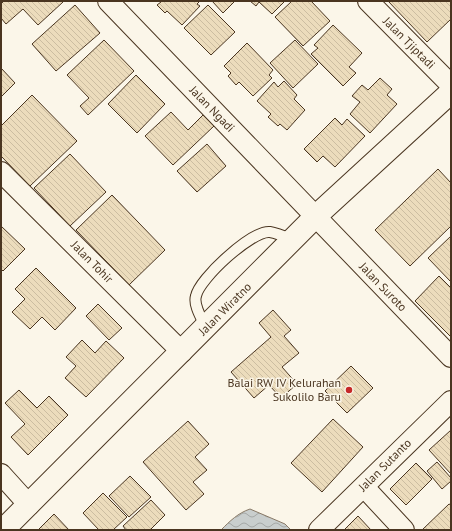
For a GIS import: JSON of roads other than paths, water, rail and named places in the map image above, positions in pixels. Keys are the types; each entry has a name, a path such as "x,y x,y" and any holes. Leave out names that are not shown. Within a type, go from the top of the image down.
{"main road":[{"name":"Jalan Wiratno","path":"3,530 316,216 451,92"}],"street":[{"name":"Jalan Ngadi","path":"108,1 316,216"},
{"name":"Jalan Tjiptadi","path":"368,1 451,85"},
{"name":"Jalan Tohir","path":"1,172 182,352"},
{"name":"Jalan Suroto","path":"316,216 451,357"},
{"name":"Jalan Sutanto","path":"319,530 451,401"},
{"path":"1,474 29,505"},
{"path":"364,487 404,530"}],"lane":[{"path":"206,328 197,307 195,297 200,286 217,267 242,243 259,234 269,232 293,240"}],"water":[{"path":"250,509 285,524 291,530 221,530 231,520"}],"place":[{"name":"Balai RW IV Kelurahan Sukolilo Baru","path":"349,390"}]}
